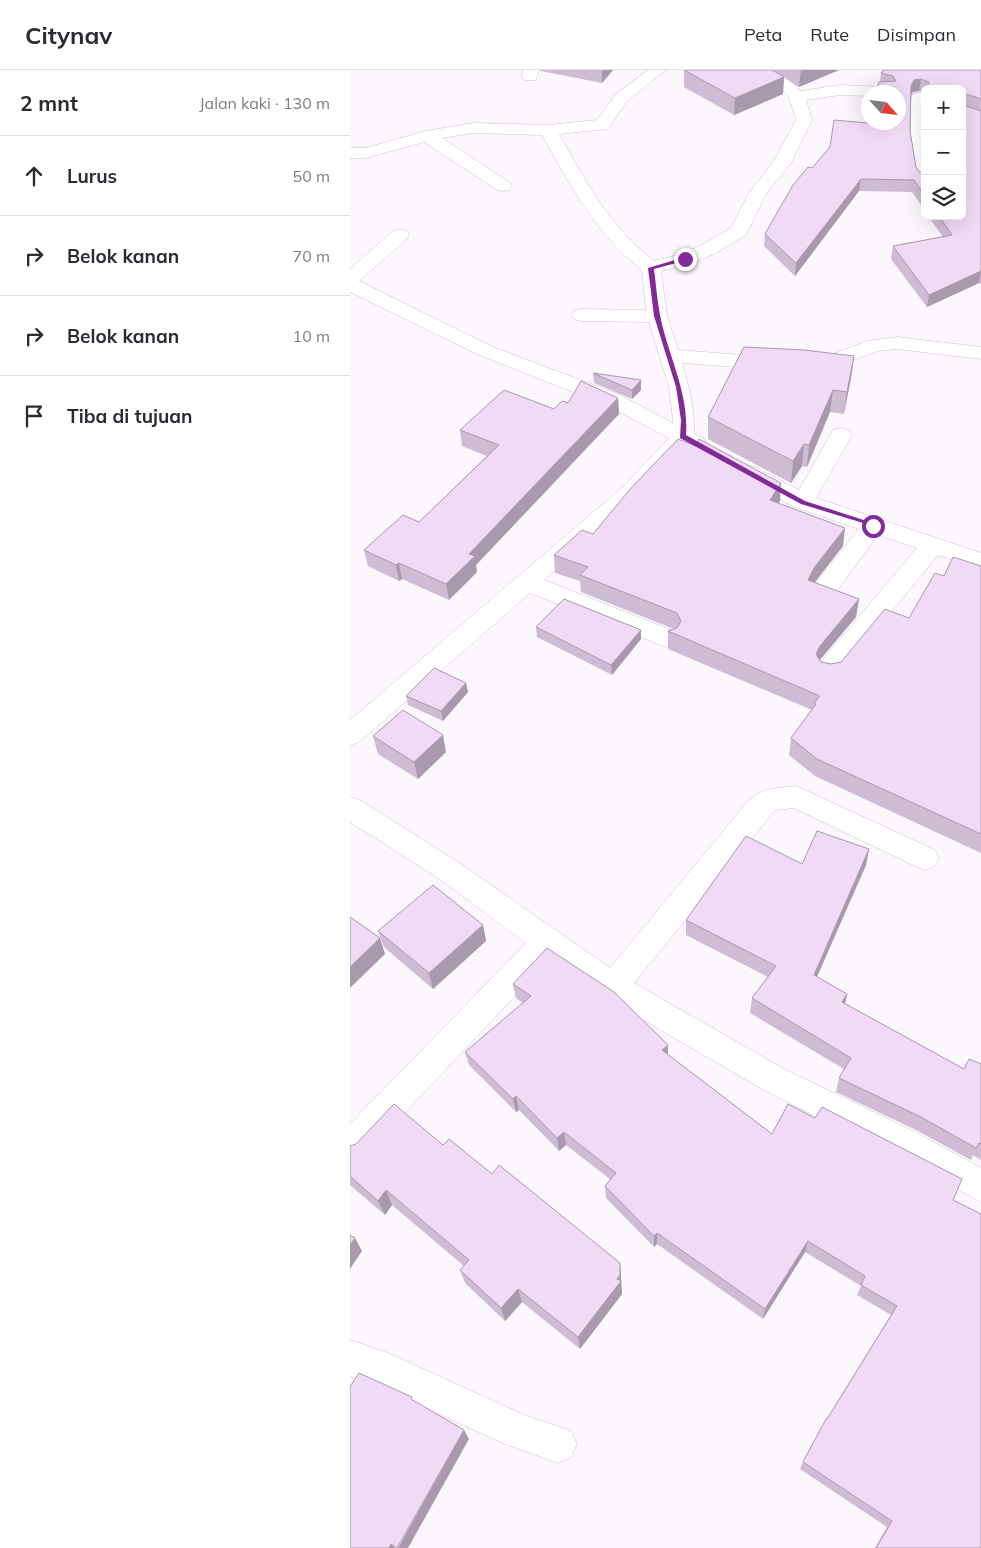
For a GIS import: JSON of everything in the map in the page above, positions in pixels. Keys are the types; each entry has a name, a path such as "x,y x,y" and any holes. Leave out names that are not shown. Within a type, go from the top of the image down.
{"street":[{"path":"350,153 366,153 426,136 473,128 548,130 602,125 608,120 616,104 623,96 658,70"},
{"path":"651,268 685,259 707,250 738,231 758,194 782,163 804,120 797,96 788,87 757,70"},
{"path":"797,96 840,90 861,91"},
{"path":"916,98 919,142 924,175"},
{"path":"350,735 528,583 632,491 683,436 684,420 679,387 657,316 651,268 622,246 588,202 548,130"},
{"path":"426,136 504,186"},
{"path":"350,279 400,235"},
{"path":"350,284 470,344 613,400 803,502 981,561"},
{"path":"581,315 657,316"},
{"path":"669,356 792,366 835,361 874,345 897,343 981,352"},
{"path":"803,502 841,435"},
{"path":"822,593 873,526"},
{"path":"828,671 933,545"},
{"path":"528,583 667,638"},
{"path":"613,987 758,808 768,800 796,796 925,858"},
{"path":"350,808 451,872 547,942 613,987 773,1079 903,1143 981,1186"},
{"path":"350,1147 547,942"},
{"path":"350,1358 376,1366 518,1431 558,1444"}],"building":[{"path":"684,70 772,70 784,77 735,98"},
{"path":"981,70 981,99 966,94 966,85 929,85 929,82 921,79 914,80 911,86 910,131 916,167 921,172 921,190 914,180 861,179 796,263 765,234 793,185 808,167 812,168 830,147 834,120 861,122 861,130 906,130 906,85 878,85 879,82 896,81 893,76 881,73 882,71"},
{"path":"966,106 981,111 981,271 929,295 893,246 952,235 942,220 966,220"},
{"path":"744,347 804,350 854,356 847,392 833,390 809,445 804,444 793,461 708,417"},
{"path":"593,373 641,380 632,390"},
{"path":"581,381 618,398 469,554 475,556 446,584 399,563 396,565 364,550 403,515 419,522 499,445 460,430 504,390 554,409 562,401 568,403"},
{"path":"678,439 696,446 699,439 781,483 770,500 845,528 814,568 808,580 859,599 820,646 816,654 821,662 831,664 841,662 885,609 909,618 935,573 944,576 953,557 981,566 981,834 817,759 791,738 820,696 668,631 677,628 681,621 677,613 580,575 588,567 554,555 582,530 593,534 631,488"},
{"path":"564,599 641,630 611,665 536,627"},
{"path":"434,668 466,683 441,711 406,696"},
{"path":"403,710 443,735 414,762 373,736"},
{"path":"817,831 869,849 814,975 847,994 842,1002 964,1069 969,1059 981,1064 981,1144 979,1143 976,1148 921,1117 839,1078 851,1058 752,998 776,966 686,920 746,836 802,864"},
{"path":"433,885 483,925 429,973 378,931"},
{"path":"350,917 380,938 350,967"},
{"path":"547,948 614,992 668,1045 662,1050 772,1134 788,1104 815,1118 822,1107 962,1179 953,1200 981,1214 981,1548 876,1548 892,1521 803,1462 826,1419 897,1306 861,1285 865,1276 808,1241 765,1309 657,1233 654,1236 605,1186 616,1173 564,1132 557,1138 516,1096 513,1099 465,1052 531,996 513,984"},
{"path":"394,1104 443,1145 449,1139 492,1174 499,1165 620,1263 620,1275 617,1279 621,1281 578,1337 518,1289 501,1308 460,1270 469,1260 386,1190 378,1201 350,1176 350,1146 356,1144"},
{"path":"350,1235 355,1238 350,1245"},
{"path":"359,1373 412,1397 411,1399 464,1430 397,1548 391,1544 389,1548 350,1548 350,1387"}],"route":[{"path":"685,259 651,268 657,316 679,387 684,420 683,436 803,502 873,526"}]}
